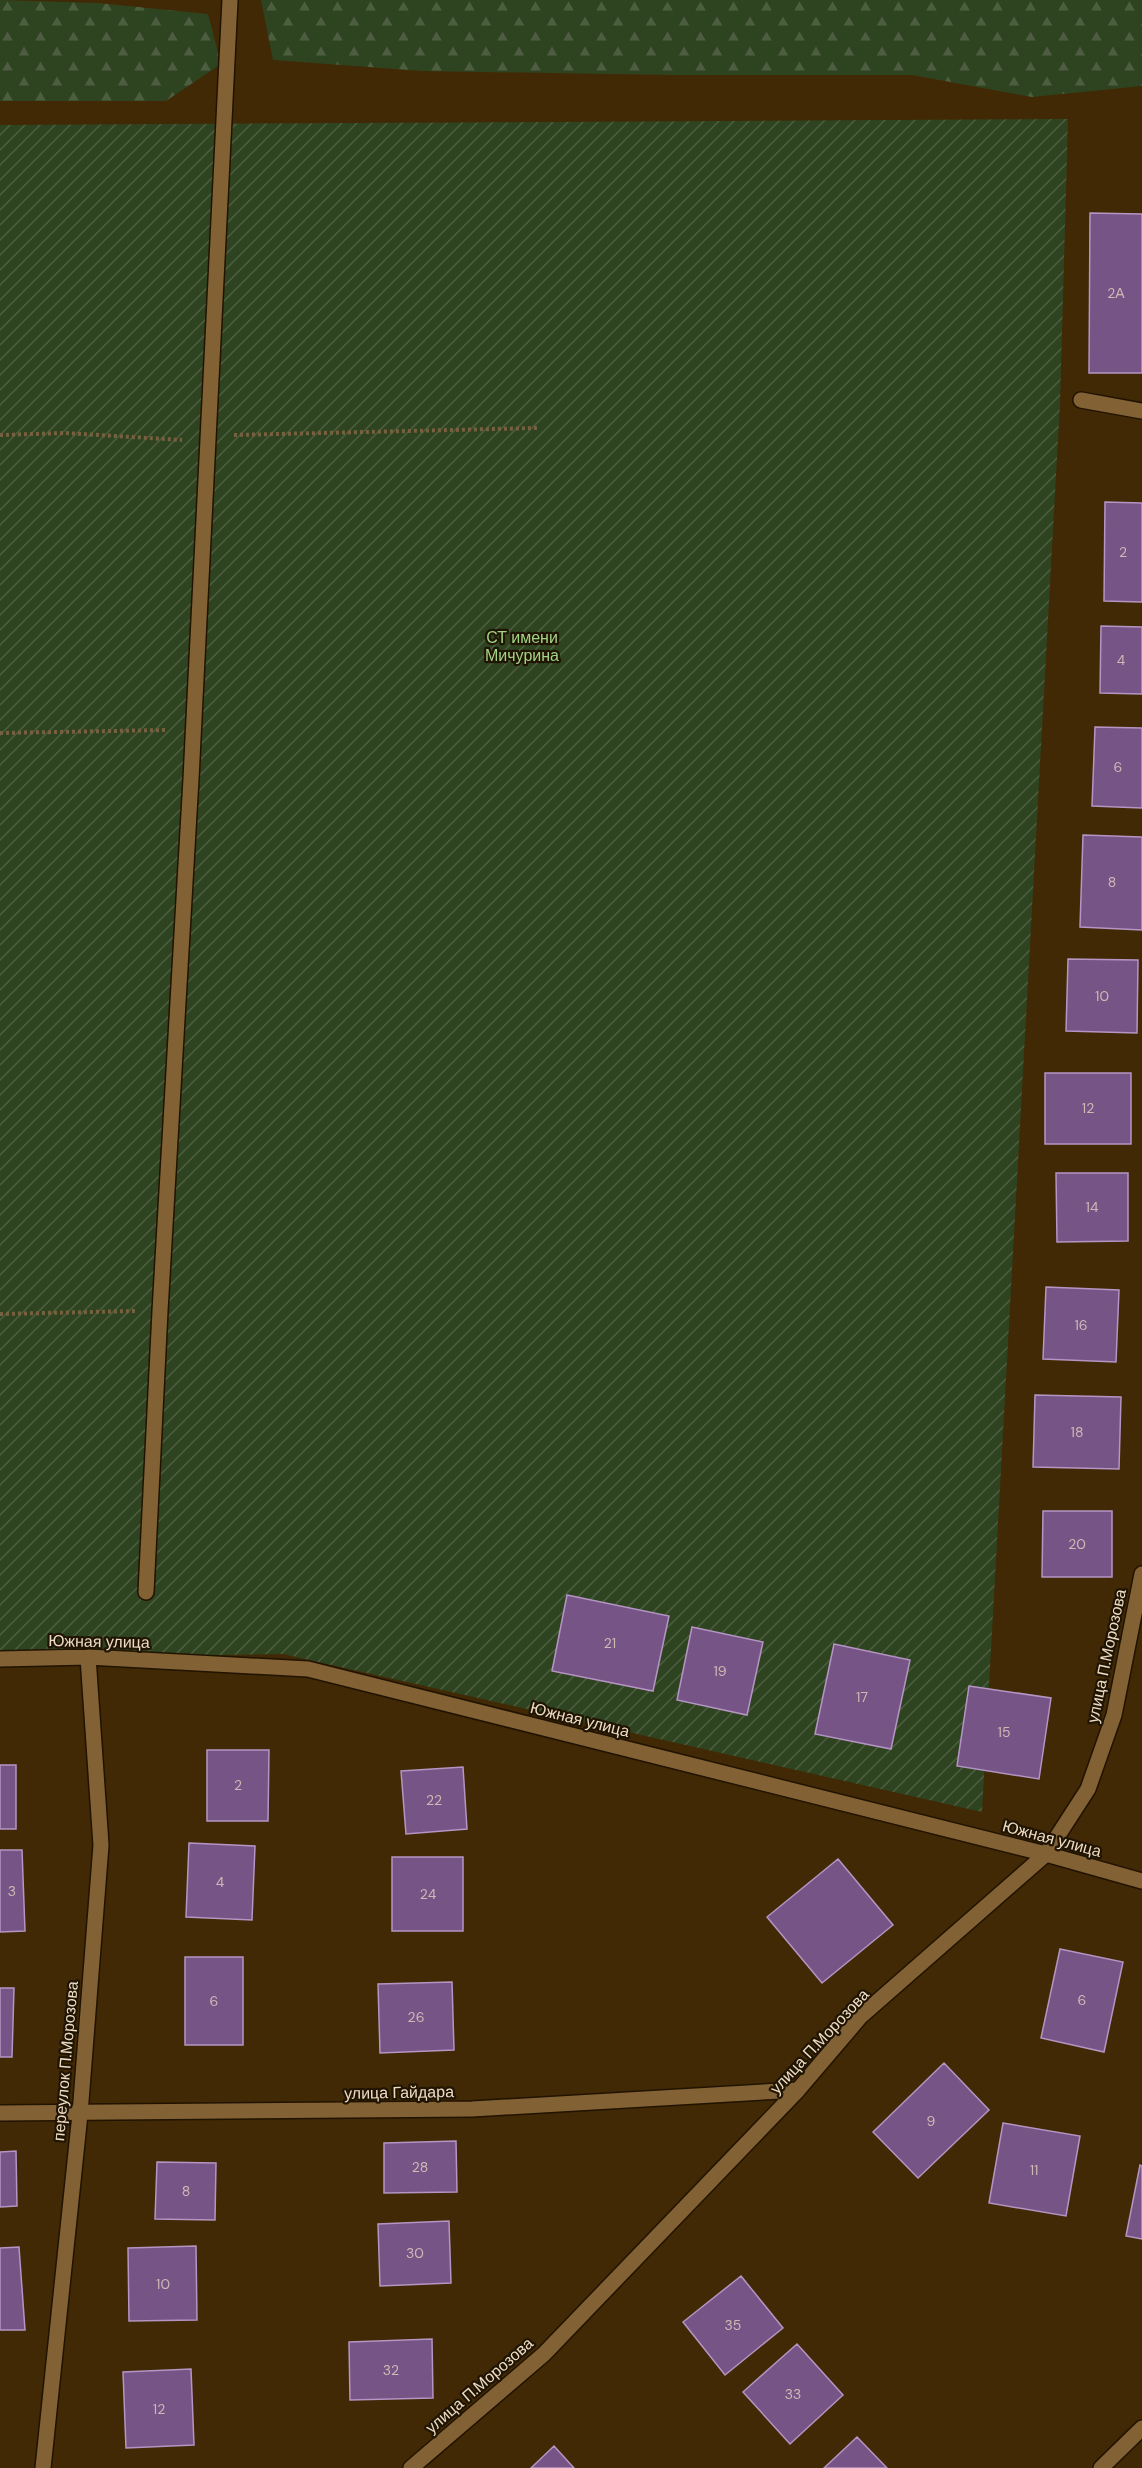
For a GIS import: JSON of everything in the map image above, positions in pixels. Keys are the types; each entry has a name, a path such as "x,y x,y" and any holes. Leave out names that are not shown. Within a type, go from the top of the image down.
{"street":[{"path":"146,1592 194,725 230,0"},
{"path":"1081,400 1142,411"},
{"name":"улица П.Морозова","path":"411,2468 544,2355 798,2090 861,2016 1046,1854 1088,1789 1114,1715 1142,1574"},
{"name":"Южная улица","path":"0,1659 88,1657 308,1669 1046,1854 1142,1881"},
{"name":"переулок П.Морозова","path":"43,2468 80,2114 101,1845 88,1657"},
{"name":"улица Гайдара","path":"0,2113 472,2109 798,2090"},
{"path":"1101,2468 1142,2428"}],"path":[{"path":"0,435 65,433 207,442 233,435 538,428"},
{"path":"0,733 157,732 194,725"},
{"path":"0,1314 160,1311"}],"green space":[{"path":"0,0 98,3 208,14 221,64 166,101 0,101"},
{"path":"261,0 1142,0 1142,86 1032,97 912,75 674,75 423,71 273,60"},
{"name":"СТ имени Мичурина","path":"1068,119 1060,403 982,1812 283,1654 0,1658 0,125"}],"building":[{"path":"1090,213 1142,214 1142,373 1089,373"},
{"path":"1105,502 1142,503 1142,602 1104,601"},
{"path":"1101,626 1142,627 1142,694 1100,693"},
{"path":"1095,727 1142,728 1142,808 1092,806"},
{"path":"1083,835 1142,837 1142,930 1080,927"},
{"path":"1068,959 1138,960 1137,1033 1066,1031"},
{"path":"1045,1073 1131,1073 1131,1144 1045,1144"},
{"path":"1056,1173 1128,1173 1128,1241 1057,1242"},
{"path":"1046,1287 1119,1290 1116,1362 1043,1359"},
{"path":"1035,1395 1121,1397 1119,1469 1033,1467"},
{"path":"1043,1511 1112,1511 1112,1577 1042,1577"},
{"path":"567,1595 669,1616 653,1691 552,1671"},
{"path":"692,1627 763,1642 747,1715 677,1700"},
{"path":"834,1644 910,1660 891,1749 815,1734"},
{"path":"969,1686 1051,1698 1039,1779 957,1766"},
{"path":"207,1750 269,1750 268,1821 207,1821"},
{"path":"0,1765 16,1765 16,1829 0,1829"},
{"path":"463,1767 467,1829 406,1834 401,1771"},
{"path":"189,1843 255,1846 252,1920 186,1917"},
{"path":"0,1850 22,1850 25,1931 0,1932"},
{"path":"392,1857 463,1857 463,1931 392,1931"},
{"path":"838,1859 893,1925 822,1983 767,1917"},
{"path":"1060,1949 1123,1962 1104,2052 1041,2038"},
{"path":"185,1957 243,1957 243,2045 185,2045"},
{"path":"452,1982 454,2050 380,2053 378,1984"},
{"path":"0,1988 14,1988 12,2057 0,2057"},
{"path":"944,2063 989,2110 918,2178 873,2132"},
{"path":"1003,2123 1080,2136 1066,2216 989,2203"},
{"path":"456,2141 457,2192 384,2193 384,2143"},
{"path":"16,2151 17,2206 0,2207 0,2152"},
{"path":"157,2162 216,2163 215,2220 155,2219"},
{"path":"1140,2165 1142,2166 1142,2239 1126,2236"},
{"path":"449,2221 451,2283 380,2286 378,2224"},
{"path":"196,2246 197,2320 129,2321 128,2248"},
{"path":"19,2247 25,2330 0,2330 0,2248"},
{"path":"741,2276 783,2328 725,2375 683,2322"},
{"path":"432,2339 433,2398 350,2400 349,2342"},
{"path":"797,2344 843,2395 790,2444 743,2392"},
{"path":"191,2369 194,2445 126,2448 123,2372"},
{"path":"857,2437 887,2468 824,2468"},
{"path":"554,2446 574,2468 531,2468"}]}
